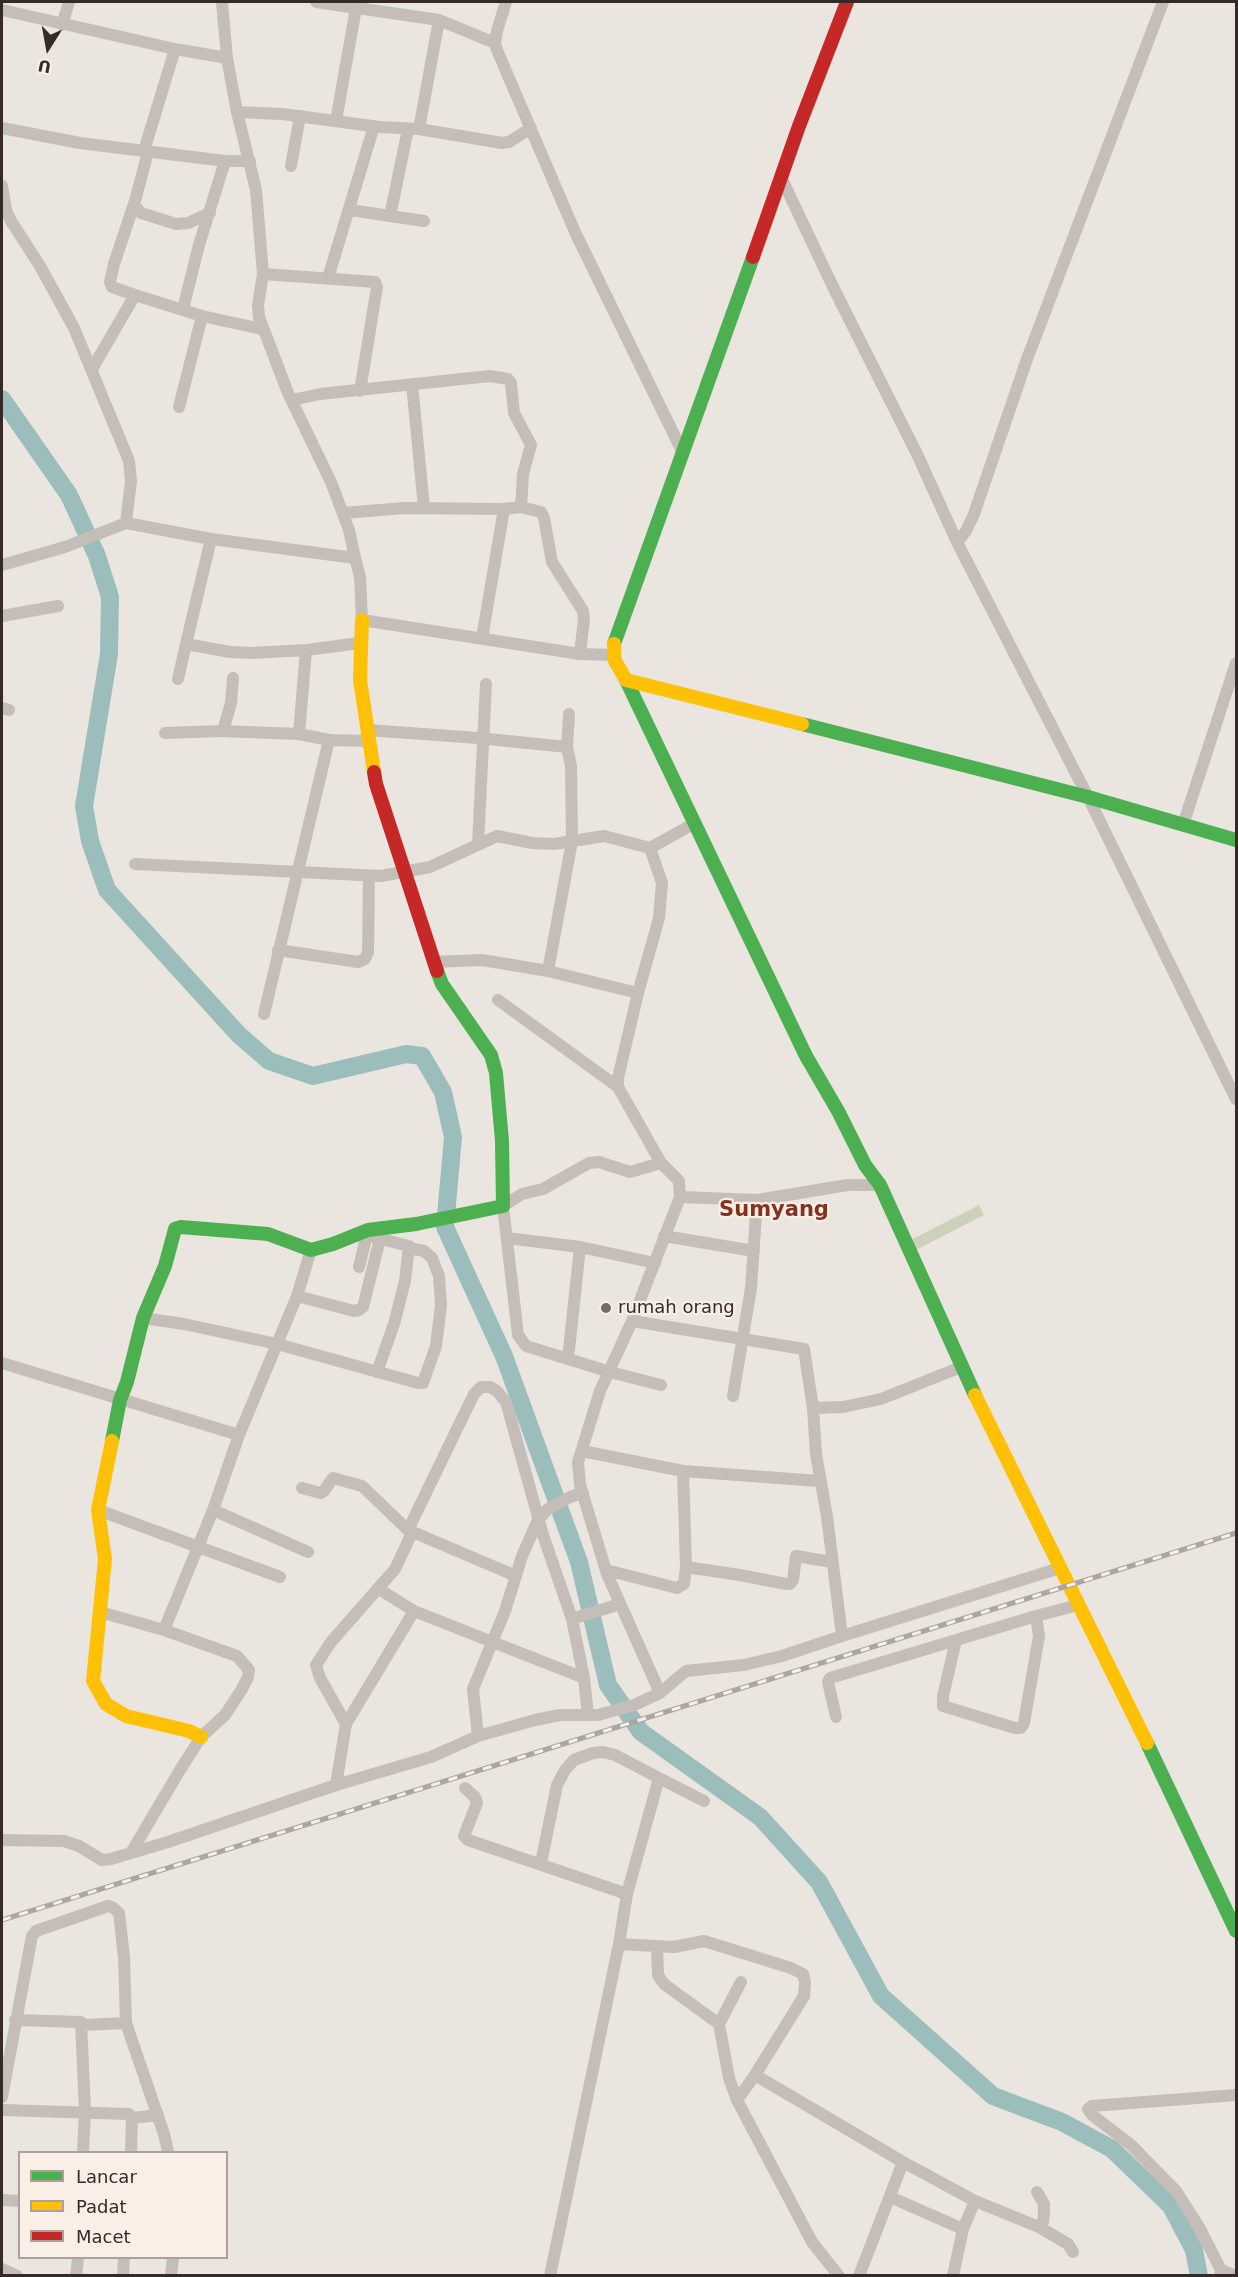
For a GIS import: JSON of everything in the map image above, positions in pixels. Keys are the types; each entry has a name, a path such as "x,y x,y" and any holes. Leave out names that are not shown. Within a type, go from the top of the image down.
{"street":[{"path":"63,24 69,2"},
{"path":"222,2 227,58 237,112 256,190 263,274 258,306 262,329 344,513 360,577 362,620 360,680 376,784 442,984 491,1055 496,1073 502,1141 497,1208 507,1238 518,1335 526,1346 661,1385"},
{"path":"316,2 439,20 495,43"},
{"path":"506,2 495,43 576,232 683,453"},
{"path":"847,2 781,177 614,642 613,655 806,1056 838,1111 867,1170 880,1185 961,1367 1165,1780 1236,1931"},
{"path":"957,542 966,531 974,514 1031,348 1163,2"},
{"path":"336,121 356,8"},
{"path":"2,10 175,49 227,58"},
{"path":"390,216 439,20"},
{"path":"175,49 146,152 134,205 114,264 110,285 202,316 262,329"},
{"path":"237,112 300,116 413,129 506,143 531,128"},
{"path":"291,166 300,116"},
{"path":"328,278 374,126"},
{"path":"2,128 146,152 225,161 250,161"},
{"path":"183,309 199,245 225,161"},
{"path":"781,177 917,454 957,542 1088,797 1236,1100"},
{"path":"2,186 3,201 11,221 40,266 74,328 131,470 126,523"},
{"path":"134,205 141,213 176,224 188,223 210,213"},
{"path":"350,210 424,221"},
{"path":"263,274 372,280 376,284 360,391"},
{"path":"92,369 135,295"},
{"path":"179,407 202,316"},
{"path":"292,400 320,394 490,376 501,377 509,381 514,412 531,445 523,474 521,507"},
{"path":"412,384 424,508"},
{"path":"344,513 424,508 504,509 521,507 535,509 543,514 552,562 581,605 585,619 580,654"},
{"path":"482,638 504,509"},
{"path":"2,565 66,547 126,523 211,539 355,558"},
{"path":"178,679 211,539"},
{"path":"2,616 58,606"},
{"path":"362,620 580,654 613,655"},
{"path":"186,644 230,652 269,653 360,643"},
{"path":"299,734 306,650"},
{"path":"1183,825 1236,663"},
{"path":"223,731 231,703 233,678"},
{"path":"626,680 1088,797 1236,840"},
{"path":"477,844 486,684"},
{"path":"548,971 572,841 571,766 567,747 569,714"},
{"path":"165,733 223,731 299,734 329,740 368,736 483,739 567,747"},
{"path":"264,1014 329,740"},
{"path":"135,864 369,876 404,873 430,867 497,836 532,843 554,844 612,837 650,848 695,823"},
{"path":"618,1088 618,1078 638,993 659,918 662,883 650,848"},
{"path":"278,950 358,962 365,959 368,952 369,876"},
{"path":"433,962 482,960 548,971 638,993"},
{"path":"498,1000 618,1088 661,1163 679,1180 680,1197 632,1321 600,1392 578,1462 580,1485 618,1604 660,1694"},
{"path":"201,1737 189,1731 126,1716 106,1704 93,1681 105,1558 98,1510 120,1400 127,1382 143,1318 165,1266 175,1229 268,1234 311,1250 373,1233 497,1208 522,1194 543,1189 589,1163 599,1162 630,1172 661,1163"},
{"path":"680,1197 758,1200 848,1185 880,1185"},
{"path":"733,1396 743,1340 758,1200"},
{"path":"143,1318 184,1324 277,1344 423,1383 436,1346 441,1305 439,1276 432,1258 424,1251 409,1248 408,1245 373,1233"},
{"path":"359,1266 373,1233"},
{"path":"297,1296 354,1311 363,1307 373,1233"},
{"path":"664,1236 754,1251"},
{"path":"507,1238 580,1247 655,1263"},
{"path":"568,1359 580,1247"},
{"path":"377,1372 394,1324 405,1281 409,1248"},
{"path":"164,1630 213,1510 239,1435 297,1296 311,1250"},
{"path":"632,1321 804,1349 813,1408 819,1481 827,1517 842,1636"},
{"path":"2,1363 239,1435"},
{"path":"813,1408 843,1407 881,1399 961,1367"},
{"path":"408,1530 474,1395 481,1388 490,1387 497,1391 506,1402 538,1520 574,1618 593,1715"},
{"path":"582,1451 682,1471 819,1481"},
{"path":"606,1570 677,1588 684,1584 686,1567 682,1471"},
{"path":"302,1488 321,1492 333,1478 362,1486 411,1535 399,1560 379,1588 331,1642 316,1665 346,1724"},
{"path":"478,1736 473,1689 493,1642 522,1556 538,1520 548,1509 583,1493"},
{"path":"98,1510 280,1576"},
{"path":"213,1510 308,1552"},
{"path":"408,1530 516,1576"},
{"path":"686,1567 790,1584 793,1580 796,1556 832,1562"},
{"path":"2,1840 64,1841 79,1846 102,1860 111,1859 336,1785 431,1757 478,1736 543,1718 560,1715 593,1715 634,1705 660,1694 686,1671 744,1665 782,1656 1060,1568"},
{"path":"379,1588 414,1611 584,1678"},
{"path":"574,1618 618,1604"},
{"path":"836,1717 828,1682 830,1678 1078,1605"},
{"path":"336,1785 346,1724 414,1611"},
{"path":"100,1612 164,1630 237,1656 249,1670 242,1689 225,1715 201,1737 132,1851"},
{"path":"956,1640 943,1696 943,1706 1020,1728 1023,1723 1039,1636 1036,1616"},
{"path":"541,1863 557,1785 565,1770 574,1760 593,1753 603,1752 615,1755 704,1801"},
{"path":"550,2276 619,1944 627,1894 659,1778"},
{"path":"465,1788 476,1797 477,1803 464,1836 468,1840 627,1894"},
{"path":"2,2097 32,1936 36,1931 108,1906 112,1907 119,1913 124,1957 126,2023 158,2115 168,2151"},
{"path":"619,1944 674,1947 704,1941 791,1968 803,1974 804,1996 737,2100"},
{"path":"657,1946 658,1975 664,1984 719,2024"},
{"path":"741,1982 719,2024 729,2078 737,2100 812,2242 839,2276"},
{"path":"15,2020 78,2021 83,2025 126,2023"},
{"path":"83,2025 85,2111 83,2151"},
{"path":"755,2075 903,2162 975,2201 1039,2227 1068,2244 1073,2252"},
{"path":"1236,2095 1092,2106 1088,2109 1092,2115 1130,2144 1176,2191 1199,2227 1220,2273 1236,2276"},
{"path":"2,2110 129,2114 132,2118 131,2151"},
{"path":"132,2118 158,2115"},
{"path":"859,2276 903,2162"},
{"path":"1037,2192 1044,2204 1043,2222 1039,2227"},
{"path":"890,2197 963,2229"},
{"path":"2,2200 18,2201"},
{"path":"953,2276 963,2229 975,2201"},
{"path":"76,2276 78,2259"},
{"path":"123,2276 124,2259"},
{"path":"171,2276 173,2259"},
{"path":"2,2269 17,2276"}],"green space":[{"path":"979,1205 984,1215 912,1252 907,1242"}],"waterway":[{"path":"2,399 69,495 97,556 110,597 109,654 84,806 90,841 107,890 239,1035 269,1061 313,1076 406,1054 422,1056 443,1092 453,1137 445,1227 504,1356 579,1562 608,1685 641,1732 760,1817 819,1882 881,1996 993,2096 1062,2122 1112,2149 1171,2206 1194,2250 1199,2276"}],"railway":[{"path":"2,1920 1236,1533"}],"traffic: fast":[{"path":"614,644 753,257"},
{"path":"626,680 806,1056 838,1111 865,1165 880,1185 975,1395"},
{"path":"802,724 1088,797 1236,840"},
{"path":"112,1441 120,1400 127,1382 143,1318 165,1266 175,1229 181,1227 268,1234 311,1250 368,1230 416,1224 503,1206 502,1141 496,1073 491,1055 442,984 437,971"},
{"path":"1147,1743 1236,1931"}],"traffic: slow":[{"path":"362,620 360,680 374,772"},
{"path":"614,644 614,659 626,680 802,724"},
{"path":"975,1395 1147,1743"},
{"path":"112,1441 98,1510 105,1559 93,1681 106,1704 126,1716 189,1731 201,1737"}],"traffic: jam":[{"path":"753,257 799,126 847,2"},
{"path":"374,772 437,971"}],"place":[{"name":"rumah orang","path":"606,1308"}],"district":[{"name":"Sumyang","path":"774,1211"}]}
